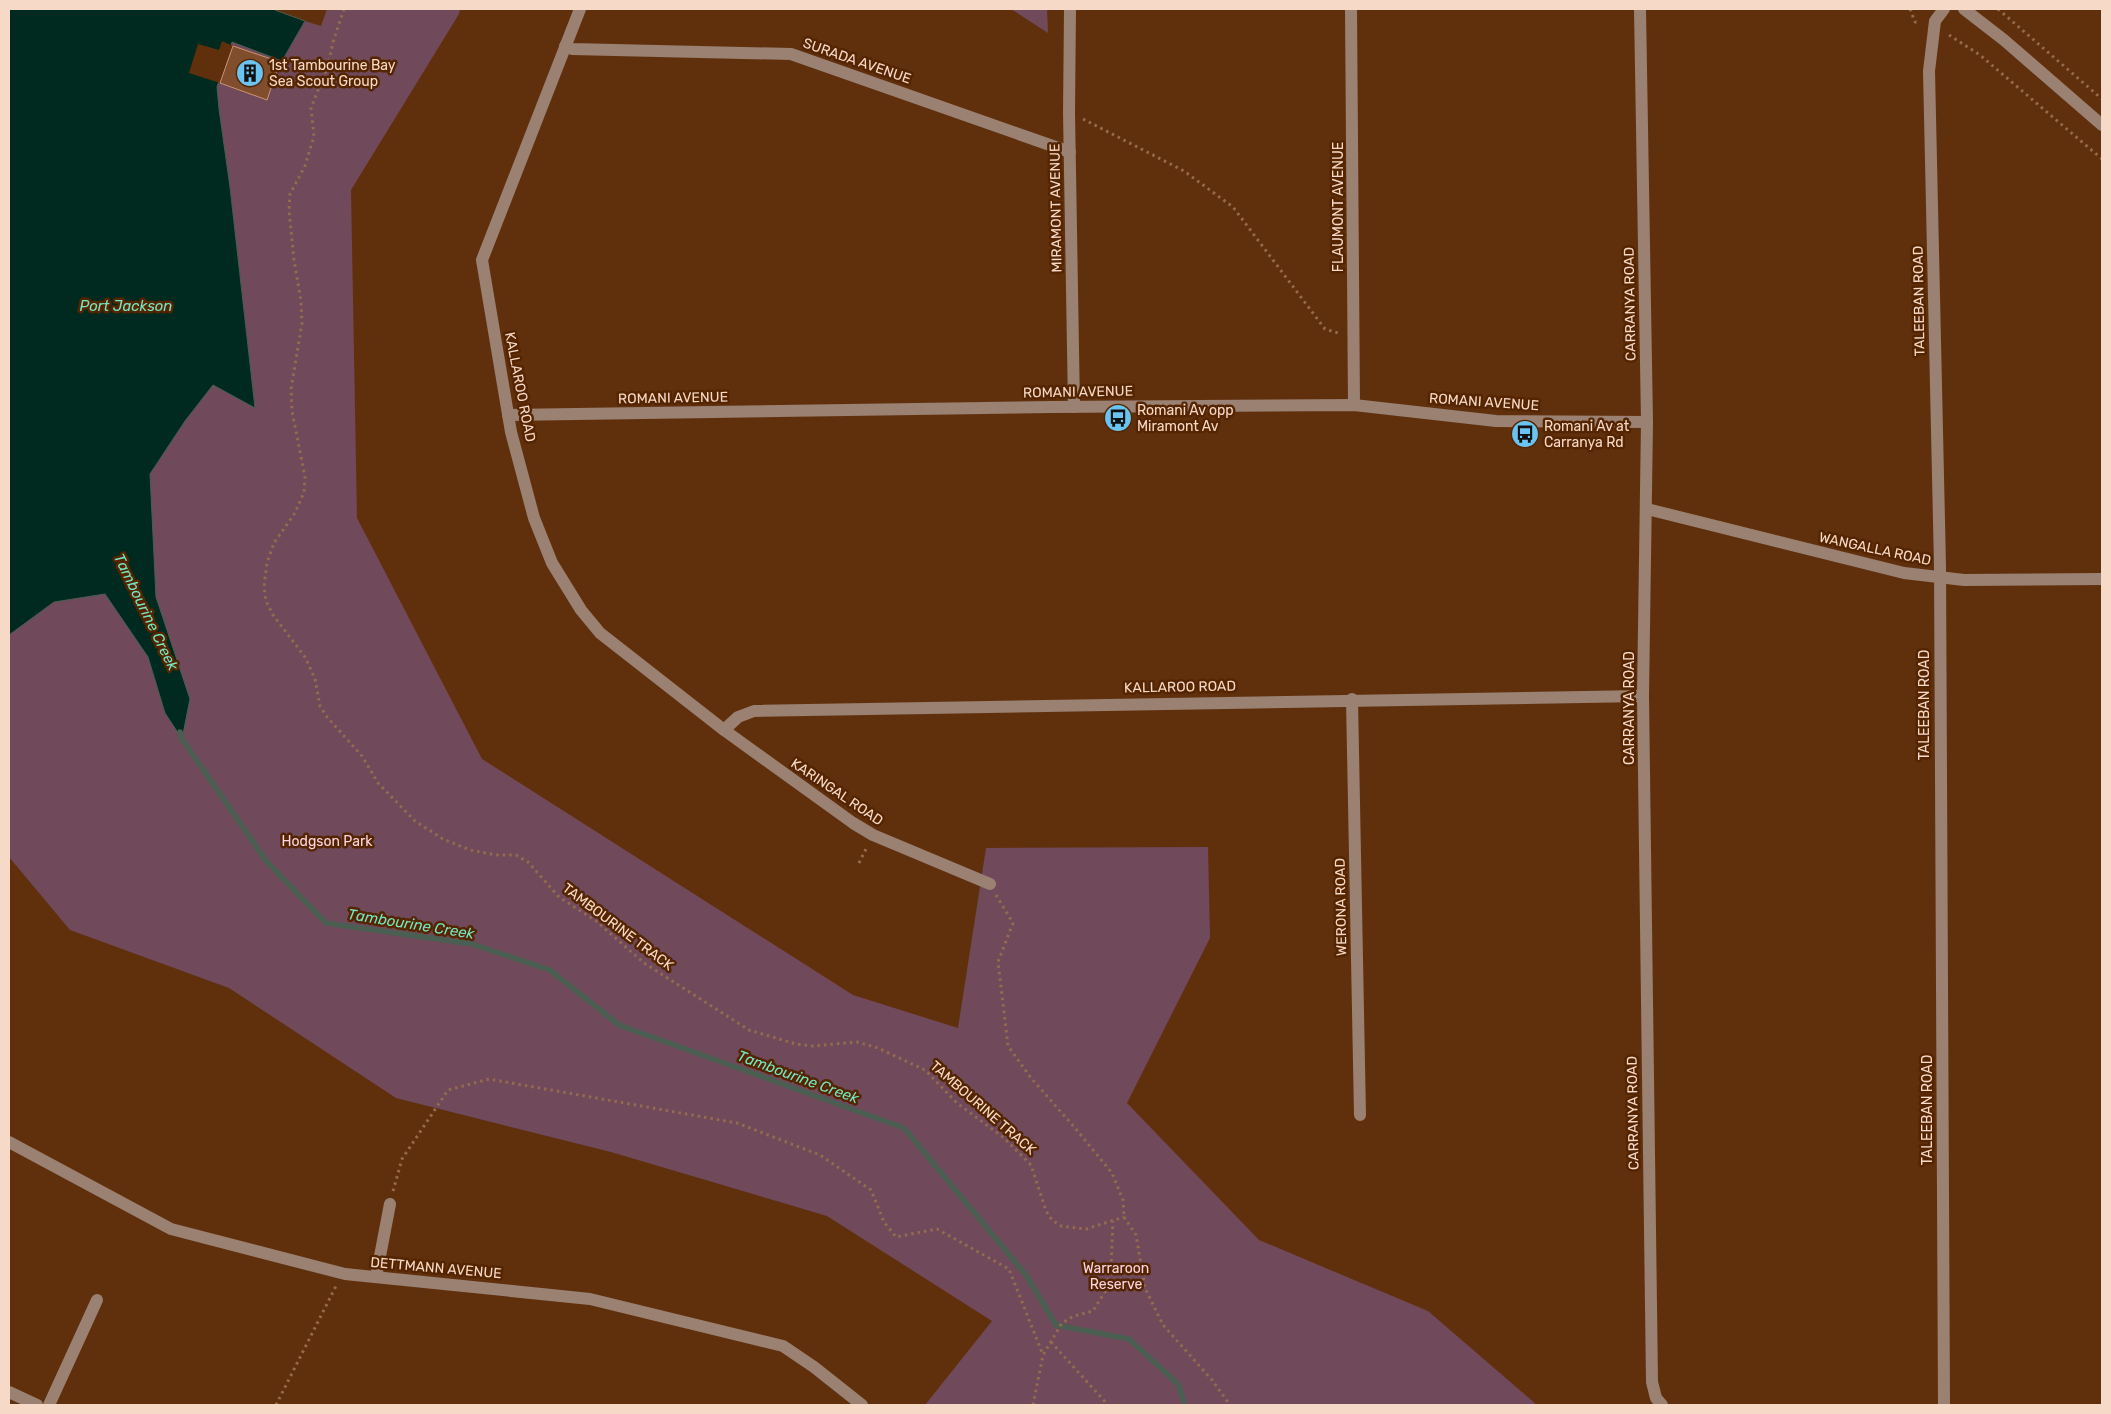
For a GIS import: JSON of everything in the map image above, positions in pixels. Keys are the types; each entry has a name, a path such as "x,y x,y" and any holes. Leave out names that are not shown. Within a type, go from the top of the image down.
{"street":[{"name":"KALLAROO ROAD","path":"580,9 482,260 508,415 540,538 552,563 581,610 600,633 707,717"},
{"name":"MIRAMONT AVENUE","path":"1070,9 1069,112 1074,407"},
{"name":"FLAUMONT AVENUE","path":"1351,9 1354,405"},
{"name":"CARRANYA ROAD","path":"1640,9 1647,422 1643,696 1652,1382 1656,1398 1662,1405"},
{"name":"TALEEBAN ROAD","path":"1944,9 1936,21 1929,71 1939,578 1944,1405"},
{"path":"1964,9 2004,40 2102,125"},
{"name":"SURADA AVENUE","path":"565,46 572,49 791,54 1070,152"},
{"name":"ROMANI AVENUE","path":"508,415 1354,405 1496,420 1647,422"},
{"name":"WANGALLA ROAD","path":"1647,509 1875,567 1939,578 1964,580 2102,579"},
{"name":"KALLAROO ROAD","path":"724,730 738,717 754,710 1352,699 1643,696"},
{"name":"WERONA ROAD","path":"1352,699 1360,1114"},
{"name":"KARINGAL ROAD","path":"707,717 852,823 873,836 990,884"},
{"name":"DETTMANN AVENUE","path":"9,1142 171,1229 342,1274 590,1299 782,1346 814,1366 862,1405"},
{"path":"376,1277 390,1204"},
{"path":"49,1405 97,1300"},
{"path":"9,1392 37,1405"}],"path":[{"name":"TAMBOURINE TRACK","path":"344,9 332,42 328,65 311,108 314,136 305,166 290,194 289,210 294,260 301,301 302,323 291,389 305,477 304,492 295,512 274,543 267,563 264,587 266,601 273,615 305,657 315,679 320,706 327,717 362,756 378,783 416,820 442,839 470,850 496,855 516,855 528,862 558,897 596,921 644,964 749,1030 796,1044 812,1046 857,1042 878,1048 925,1070 957,1103 1004,1138 1031,1166 1046,1211 1052,1220 1061,1226 1086,1229 1124,1217"},
{"path":"1910,9 1915,22 1935,28 1980,55 2102,159"},
{"path":"1998,9 2102,99"},
{"path":"1069,112 1184,171 1233,207 1325,329 1354,337"},
{"path":"990,884 1012,923 998,962 1008,1046 1031,1078 1076,1128 1112,1173 1124,1200 1124,1217 1136,1235 1146,1288 1162,1325 1212,1380 1230,1405"},
{"path":"390,1204 402,1159 448,1090 488,1079 737,1123 820,1155 871,1190 884,1222 896,1237 937,1229 1008,1269 1043,1355"},
{"path":"1034,1405 1043,1355 1062,1323 1074,1316 1093,1311 1106,1290 1111,1266 1113,1221"},
{"path":"276,1405 342,1274"},
{"path":"1051,1341 1108,1405"}],"green space":[{"name":"Hodgson Park","path":"327,9 460,9 459,14 351,190 357,518 482,759 853,995 958,1028 986,848 1208,847 1210,938 1127,1103 1259,1240 1428,1311 1537,1405 925,1405 992,1321 827,1216 611,1152 396,1098 229,988 70,930 9,857 9,635 54,602 105,593 148,657 165,713 151,590 155,573 147,462 194,410 213,384 255,407 217,87 232,41 282,61 305,21 321,26"},
{"path":"1011,9 1047,9 1048,33"}],"water":[{"name":"Port Jackson","path":"9,9 275,9 305,21 282,61 232,42 217,87 255,408 213,385 185,421 150,474 156,597 190,699 182,739 165,713 148,657 105,594 54,602 9,635"}],"pier":[{"path":"222,41 233,46 220,83 189,73 198,44 219,50"}],"building":[{"name":"1st Tambourine Bay Sea Scout Group","path":"233,46 280,62 267,100 220,83"}],"waterway":[{"name":"Tambourine Creek","path":"180,732 182,739 267,862 326,923 472,944 550,970 619,1025 904,1128 1026,1275 1056,1325 1129,1339 1178,1384 1185,1405"}],"place":[{"name":"1st Tambourine Bay Sea Scout Group","path":"250,73"},
{"name":"Romani Av opp Miramont Av","path":"1118,418"},
{"name":"Romani Av at Carranya Rd","path":"1525,434"}],"park label":[{"name":"Warraroon Reserve","path":"1116,1276"}]}
